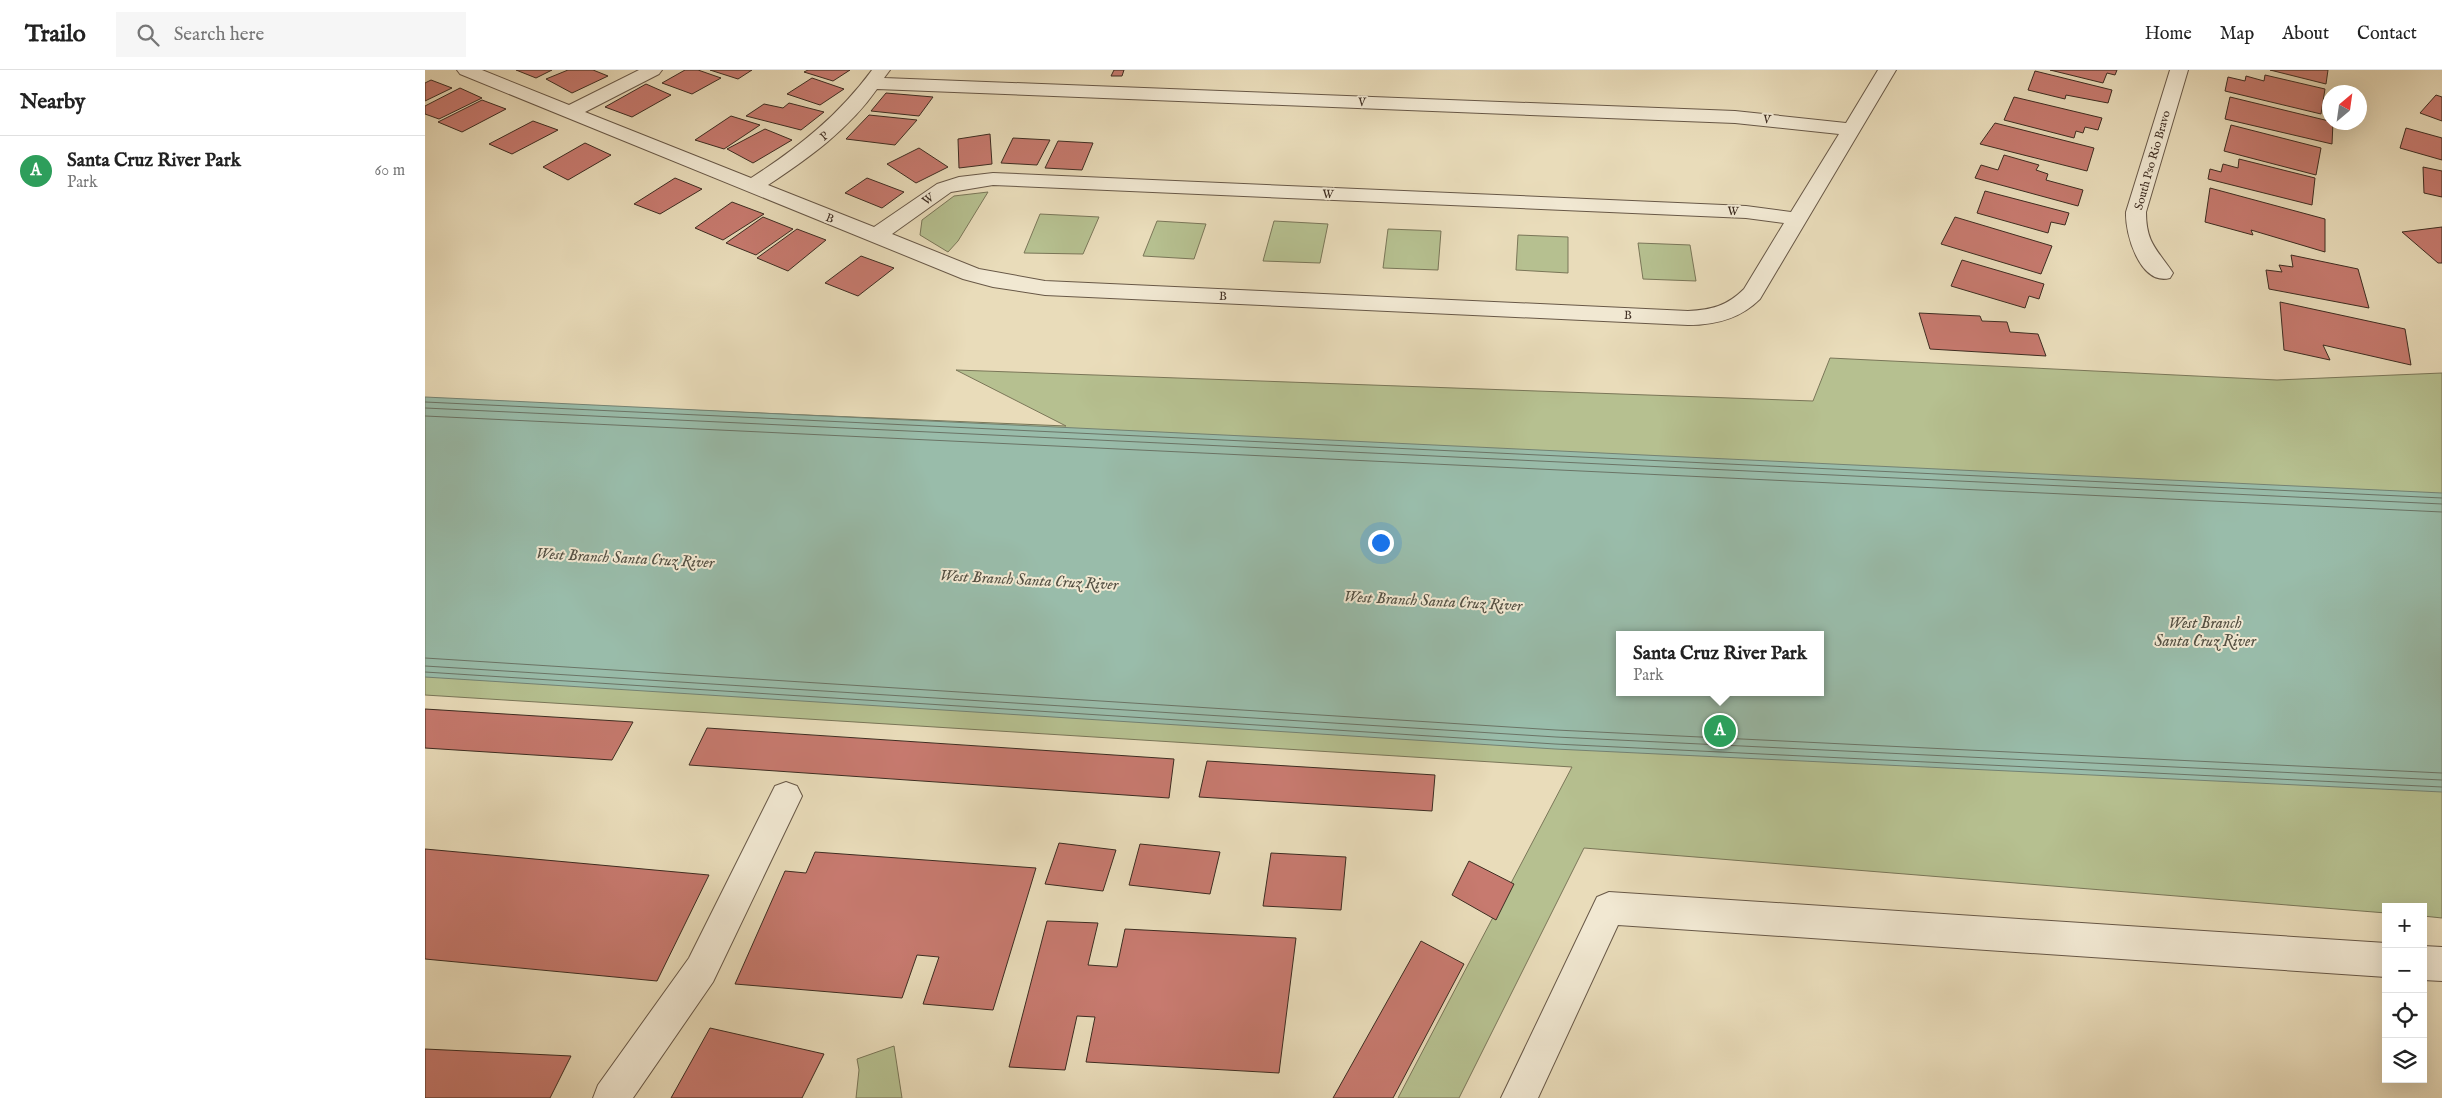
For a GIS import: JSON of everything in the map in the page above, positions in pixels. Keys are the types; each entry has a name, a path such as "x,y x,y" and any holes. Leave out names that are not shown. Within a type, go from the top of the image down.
{"street":[{"name":"B","path":"467,70 971,274 993,280 1045,288 1688,318 1710,318 1730,312 1743,304 1752,294 1887,70"},
{"path":"570,112 653,70"},
{"name":"South Pso Rio Bravo","path":"2162,273 2148,258 2138,242 2135,226 2136,212 2179,70"},
{"name":"V","path":"877,77 1725,116 1851,129"},
{"name":"P","path":"753,186 820,140 835,127 877,77"},
{"name":"W","path":"876,236 944,188 959,183 993,180 1746,212 1796,220"},
{"path":"611,1098 701,970 786,796"},
{"path":"1519,1098 1609,908 2382,960"},
{"path":"2427,963 2442,964"}],"shaded area":[{"path":"988,192 958,241 948,252 920,235 922,220 954,196"},
{"path":"1040,214 1099,217 1083,254 1024,253"},
{"path":"1157,221 1206,224 1194,259 1143,256"},
{"path":"1274,221 1328,224 1320,263 1263,261"},
{"path":"1388,229 1441,231 1438,270 1383,268"},
{"path":"1518,235 1568,237 1568,273 1516,270"},
{"path":"1638,243 1690,245 1696,281 1643,279"},
{"name":"West Branch Santa Cruz River","path":"1830,358 2277,380 2442,373 2442,918 2427,916 2427,903 2382,903 2382,913 1584,848 1459,1098 1398,1098 1572,767 425,695 425,399 1066,426 956,370 1813,401"},
{"path":"894,1046 902,1098 856,1098 859,1070 857,1059"}],"water":[{"name":"West Branch Santa Cruz River","path":"425,397 2442,493 2442,792 1555,749 425,677"}],"building":[{"path":"516,70 552,70 536,78"},
{"path":"568,70 593,70 608,76 572,93 546,79"},
{"path":"685,70 698,70 721,78 692,94 662,83"},
{"path":"710,70 752,70 738,79"},
{"path":"808,70 850,70 833,81 804,72"},
{"path":"1114,70 1124,70 1122,76 1111,76"},
{"path":"2050,70 2117,70 2115,75 2107,73 2103,83"},
{"path":"2270,70 2328,70 2326,84"},
{"path":"2035,71 2112,90 2108,103 2066,95 2065,99 2028,90"},
{"path":"2265,75 2322,88 2321,114 2225,91 2228,77 2245,81 2246,76 2264,81"},
{"path":"812,78 844,89 820,105 787,94"},
{"path":"431,80 452,88 425,101 425,83"},
{"path":"646,84 671,95 632,117 605,107"},
{"path":"460,88 482,98 439,119 425,114 425,106"},
{"path":"886,93 933,97 919,116 871,111"},
{"path":"2436,95 2442,97 2442,121 2420,113"},
{"path":"2014,97 2102,118 2098,130 2085,127 2083,133 2076,131 2074,138 2004,120"},
{"path":"2230,97 2322,119 2322,130 2333,130 2332,144 2225,119"},
{"path":"482,100 506,109 462,132 438,122"},
{"path":"789,103 824,112 801,130 746,116 764,104 783,108"},
{"path":"869,115 917,120 895,145 846,139"},
{"path":"731,116 760,125 724,149 695,140"},
{"path":"533,121 558,130 512,154 489,144"},
{"path":"1995,123 2094,148 2087,171 1980,144"},
{"path":"2231,125 2321,148 2316,175 2224,151"},
{"path":"2406,128 2442,138 2442,160 2400,148"},
{"path":"765,129 792,140 753,163 727,149"},
{"path":"990,134 992,164 959,168 958,139"},
{"path":"1013,138 1050,140 1037,165 1001,163"},
{"path":"1058,141 1093,143 1082,170 1045,168"},
{"path":"585,143 611,155 568,180 543,167"},
{"path":"919,148 948,167 916,183 887,164"},
{"path":"2004,155 2039,165 2036,170 2048,174 2046,180 2083,190 2078,206 1975,178 1981,165 1998,170"},
{"path":"2239,159 2315,178 2312,205 2208,179 2210,169 2221,172 2223,164 2238,168"},
{"path":"2423,167 2442,171 2442,197 2424,193"},
{"path":"675,178 702,189 660,214 634,204"},
{"path":"867,178 904,192 882,208 845,193"},
{"path":"2210,188 2325,219 2325,252 2251,230 2253,235 2205,222"},
{"path":"1985,191 2069,213 2065,225 2051,222 2048,233 1977,213"},
{"path":"732,202 764,214 723,240 695,228"},
{"path":"763,217 793,229 756,255 726,243"},
{"path":"1955,217 2052,246 2041,274 1941,244"},
{"path":"2442,227 2442,263 2438,263 2402,232"},
{"path":"797,229 826,240 788,271 757,258"},
{"path":"2291,255 2358,269 2369,308 2269,289 2266,270 2282,272 2279,265 2293,267"},
{"path":"861,256 894,268 858,296 825,283"},
{"path":"1962,260 2044,284 2039,299 2029,296 2025,308 1951,286"},
{"path":"2280,302 2405,329 2411,365 2323,345 2330,360 2284,350"},
{"path":"1919,313 1980,316 1982,321 2007,322 2010,332 2038,334 2046,356 1930,349"},
{"path":"425,709 633,722 612,760 425,748"},
{"path":"707,728 1174,759 1169,798 689,765"},
{"path":"1207,761 1435,775 1432,811 1199,797"},
{"path":"1059,843 1116,850 1103,891 1045,884"},
{"path":"1140,844 1220,852 1210,894 1129,885"},
{"path":"425,849 709,875 657,981 425,959"},
{"path":"815,852 1036,868 993,1010 923,1004 939,957 917,955 902,998 735,984 785,871 806,873"},
{"path":"1271,853 1346,857 1341,910 1263,906"},
{"path":"1469,861 1514,884 1496,920 1452,895"},
{"path":"1047,921 1098,923 1088,965 1117,967 1125,929 1296,938 1279,1073 1086,1062 1095,1017 1077,1016 1065,1070 1009,1067"},
{"path":"1421,941 1464,964 1393,1098 1333,1098"},
{"path":"710,1028 824,1054 802,1098 671,1098"},
{"path":"425,1049 571,1056 550,1098 425,1098"}],"place":[{"name":"Santa Cruz River Park","path":"1720,731"}]}
